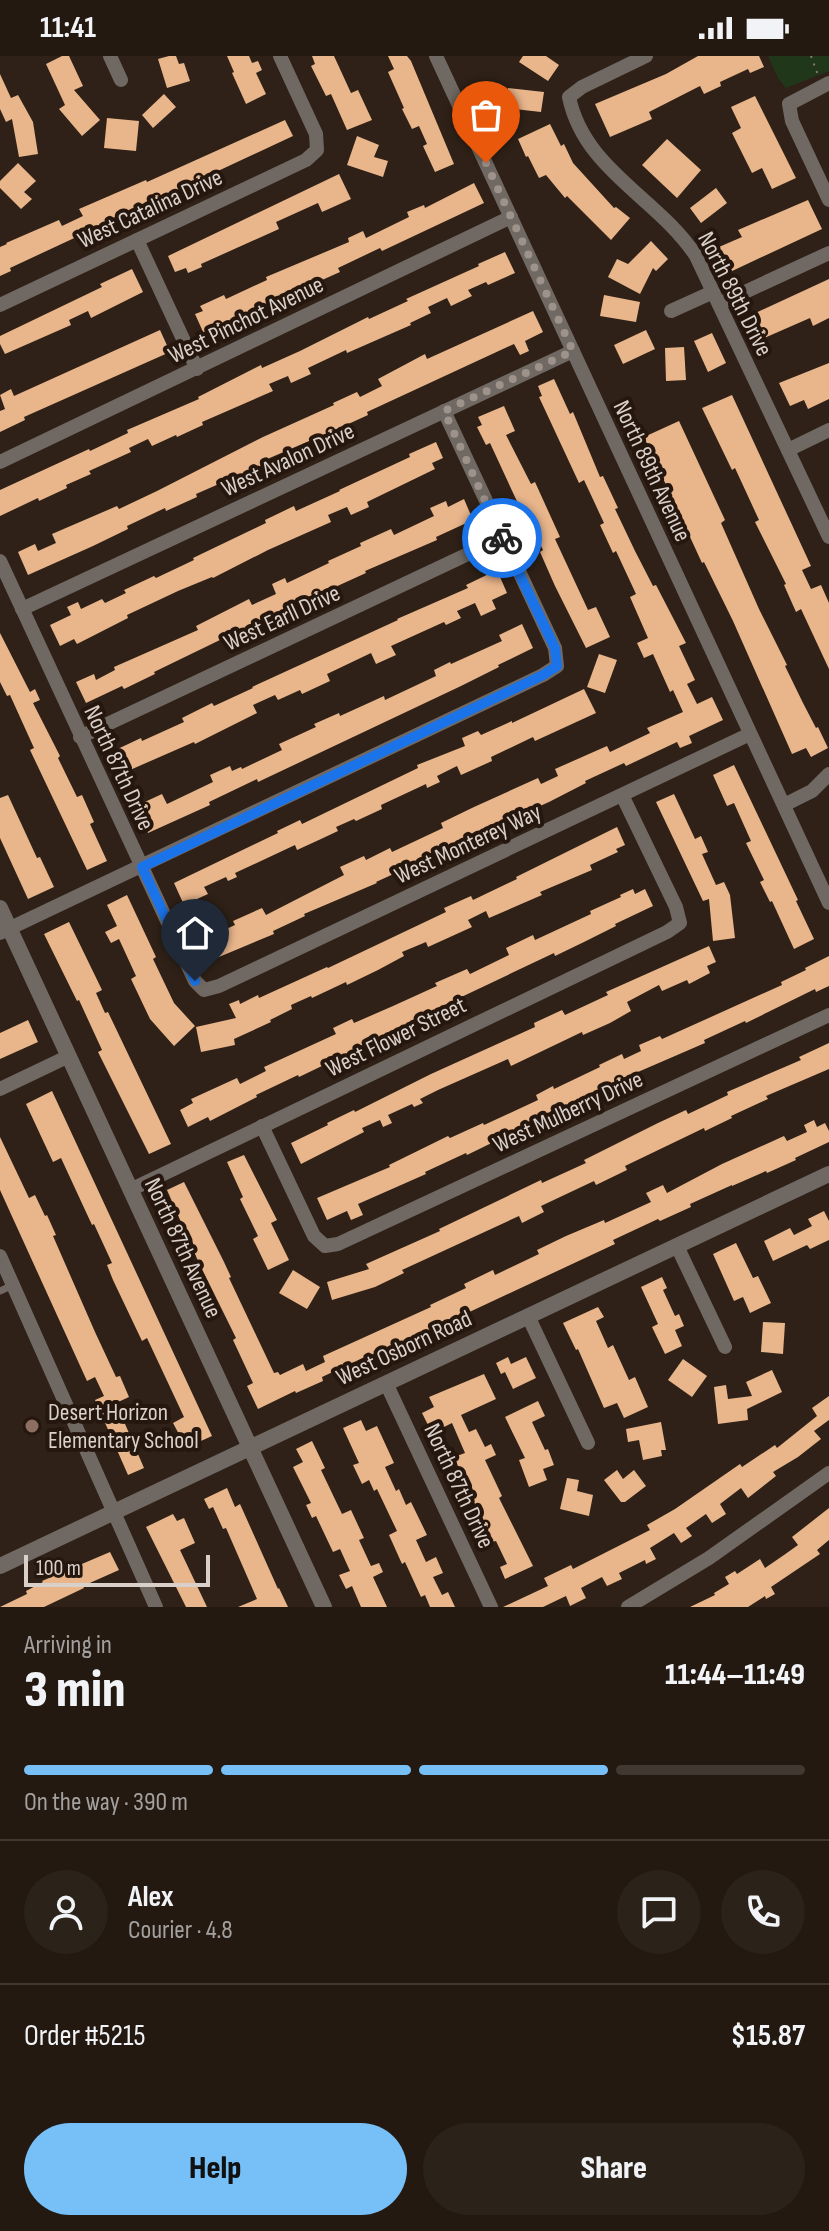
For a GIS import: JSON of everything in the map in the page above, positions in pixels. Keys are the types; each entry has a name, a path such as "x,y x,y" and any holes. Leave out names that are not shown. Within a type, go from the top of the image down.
{"street":[{"path":"110,56 121,80"},
{"name":"West Catalina Drive","path":"0,305 306,160 317,150 316,134 280,56"},
{"name":"North 89th Avenue","path":"436,56 829,903"},
{"name":"North 89th Drive","path":"646,56 582,87 569,97 572,114 590,147 616,176 688,243 829,537"},
{"path":"824,80 789,104 792,121 829,200"},
{"name":"West Pinchot Avenue","path":"0,462 511,217"},
{"path":"137,240 197,369"},
{"path":"671,311 716,298 829,253"},
{"name":"West Avalon Drive","path":"22,609 573,351"},
{"path":"5,931 557,666 555,648 444,411"},
{"path":"788,450 829,430"},
{"name":"West Earll Drive","path":"80,737 502,538"},
{"name":"North 87th Drive","path":"0,561 195,981 204,990"},
{"name":"West Monterey Way","path":"204,990 219,986 750,734"},
{"path":"784,805 812,791 829,774"},
{"name":"West Flower Street","path":"130,1190 667,932 680,923 676,907 622,795"},
{"name":"North 87th Avenue","path":"0,908 5,931 130,1190 324,1607"},
{"name":"West Mulberry Drive","path":"262,1126 314,1236 325,1246 338,1244 829,1015"},
{"path":"0,1089 67,1057"},
{"name":"West Osborn Road","path":"0,1566 829,1174"},
{"path":"677,1246 725,1347"},
{"path":"0,1256 7,1288 156,1607"},
{"path":"528,1316 588,1443"},
{"name":"North 87th Drive","path":"386,1383 491,1607"},
{"path":"628,1607 720,1551 829,1473"}],"path":[{"path":"811,56 824,80"}],"green space":[{"path":"768,56 829,56 829,71 786,88"}],"building":[{"path":"69,56 83,86 74,90 100,120 82,136 59,109 65,105 46,64"},
{"path":"176,56 179,64 184,63 190,81 167,88 158,59"},
{"path":"227,56 249,56 252,63 258,61 262,70 256,73 266,94 246,104"},
{"path":"312,56 334,56 351,93 358,90 372,120 347,130 331,94 326,96 311,66 315,64"},
{"path":"388,56 407,56 411,61 454,164 435,172 423,146 427,144 419,126 412,129 402,109 388,72 394,69"},
{"path":"523,56 546,56 559,65 548,81 519,62"},
{"path":"698,56 759,56 764,67 750,73 748,69 720,82 721,86 704,94 700,86 649,112 652,119 610,137 595,104 666,74"},
{"path":"0,74 11,98 18,95 33,122 38,154 19,157 12,119 6,122 0,109"},
{"path":"508,88 544,92 541,112 505,108"},
{"path":"164,94 176,107 153,128 142,115"},
{"path":"755,96 796,178 772,189 762,168 752,173 732,133 741,128 731,107"},
{"path":"107,118 139,121 136,151 104,148"},
{"path":"285,120 293,136 10,268 11,271 0,276 0,247 6,243 59,220 62,226 83,216 79,209"},
{"path":"550,124 573,163 614,208 630,218 611,240 567,196 565,198 546,175 539,178 526,157 518,139"},
{"path":"357,136 379,145 374,157 388,161 383,177 347,165"},
{"path":"667,139 701,170 677,198 642,165"},
{"path":"18,163 36,181 24,192 32,199 21,209 0,188 0,181"},
{"path":"339,174 351,199 322,212 318,203 276,222 279,229 201,264 202,267 188,273 186,268 175,272 168,256"},
{"path":"474,183 484,203 382,251 380,248 338,268 340,272 312,282 204,334 195,314 203,311 200,306 224,295 226,299 267,280 266,277 349,242 348,238 363,231 366,238 409,217 407,212 424,205 425,208"},
{"path":"716,188 727,203 701,223 690,208"},
{"path":"808,200 822,229 730,272 719,247 742,237 738,230"},
{"path":"651,241 668,259 656,271 653,268 640,294 608,277 617,259 628,264"},
{"path":"505,252 515,273 468,290 472,296 451,306 447,298 428,307 431,313 411,325 308,368 311,374 291,383 288,376 269,384 273,391 202,422 203,425 177,437 152,446 148,439 129,448 131,452 89,471 91,474 66,485 67,488 0,516 0,490 90,451 128,433 127,430 199,399 261,365 262,368 408,301 406,299"},
{"path":"132,269 143,292 91,318 88,311 69,320 71,325 5,354 0,336 102,287 100,284"},
{"path":"829,279 829,318 813,326 810,318 760,340 749,316"},
{"path":"604,295 640,302 636,322 600,316"},
{"path":"533,311 543,332 525,341 529,351 520,355 514,344 28,575 18,552 35,544 38,551 56,543 52,534 117,506 119,509 357,392 360,397 382,386 378,379 425,354 427,359"},
{"path":"160,330 170,352 24,417 25,420 0,432 0,411 5,409 0,395 11,389 14,396"},
{"path":"646,330 655,349 623,364 614,345"},
{"path":"712,333 726,363 708,372 694,341"},
{"path":"684,347 686,380 666,381 665,348"},
{"path":"829,363 829,399 808,409 804,400 790,406 779,383"},
{"path":"554,379 570,414 573,412 635,551 686,643 679,646 695,680 687,684 697,704 712,697 723,720 689,736 692,743 680,748 677,742 626,766 624,763 549,802 304,914 273,931 274,934 207,962 198,942 235,925 233,921 262,908 266,915 344,875 340,867 364,856 366,860 390,848 392,852 443,828 441,823 474,807 538,778 541,784 558,776 555,769 607,746 610,752 650,733 647,728 683,712 653,654 644,658 637,643 648,638 630,597 636,594 600,525 604,523 584,480 579,483 539,397 542,396 538,386"},
{"path":"732,395 811,566 802,570 811,589 821,585 829,603 829,669 801,609 796,612 786,584 755,522 759,520 702,408"},
{"path":"504,406 515,431 506,435 531,484 535,482 560,537 555,539 588,610 596,607 610,637 586,648 555,586 540,552 543,550 523,509 490,443 486,445 477,427 482,425 478,417"},
{"path":"679,421 725,520 721,523 759,609 828,748 811,757 806,748 792,754 733,621 702,563 644,437"},
{"path":"436,442 443,458 432,463 435,469 367,502 369,507 351,515 347,507 328,515 331,522 127,615 128,618 77,644 74,639 60,646 50,625 71,615 67,607 78,602 81,609 102,599 105,603 126,593 124,590 154,576 156,578 266,523 265,520 294,506 296,511 340,491"},
{"path":"464,499 473,520 436,537 437,540 365,571 333,588 335,593 327,597 324,591 297,604 299,608 267,623 265,618 124,689 122,686 86,703 76,682 94,674 96,680 115,670 114,667 198,630 196,626 249,599 252,605 276,594 272,584 285,578 287,583 361,546 360,543 391,529 394,535 434,516 430,508 446,501 448,507"},
{"path":"497,570 507,593 492,600 496,609 481,616 475,603 457,611 461,618 446,625 444,622 391,646 396,655 376,664 371,653 327,674 330,681 302,694 300,690 278,700 275,695 253,705 257,713 195,744 130,770 127,764 117,769 109,753 184,722 182,718 212,703 214,706 468,588 466,585"},
{"path":"522,624 533,648 499,667 148,833 136,806 162,794 167,804 213,782 210,775 230,766 232,771 242,769 282,750 279,744 316,727 314,724 384,696 385,700 436,676 434,670 502,641 499,635"},
{"path":"0,633 30,692 35,689 40,700 33,703 77,797 82,795 94,822 90,824 107,861 87,870 30,750 34,748 10,695 7,696 0,682"},
{"path":"599,654 617,660 605,693 587,687"},
{"path":"584,689 596,713 535,741 533,737 461,775 457,766 437,776 440,782 427,788 426,784 381,805 382,809 336,827 338,831 297,850 295,845 235,873 237,877 228,881 226,877 204,887 208,894 184,905 174,883 300,820 302,824 418,768 417,765 465,746 462,738 478,731 481,735 512,723"},
{"path":"734,765 814,939 794,949 760,882 764,880 746,843 751,841 734,803 727,806 713,775"},
{"path":"674,794 695,839 701,836 708,852 702,854 716,885 724,882 730,895 735,938 713,941 709,899 703,901 656,802"},
{"path":"8,795 54,887 28,899 0,838 0,798"},
{"path":"617,827 625,845 616,849 618,852 590,865 592,870 489,918 486,911 468,920 472,927 428,947 426,942 402,952 404,956 347,985 346,982 291,1005 292,1009 271,1022 234,1039 235,1045 201,1052 196,1027 236,1018 229,1004 239,1000 240,1004 258,995 259,998 328,968 446,912 444,908 471,896 473,900"},
{"path":"633,889 635,894 645,889 653,906 555,956 554,953 436,1009 437,1012 376,1045 374,1041 256,1095 210,1121 208,1117 188,1127 180,1110 193,1103 191,1099 237,1078 240,1084 266,1071 264,1067 336,1034 333,1028 352,1019 354,1023 393,1006 467,969 470,974 509,955 506,948 533,935 535,940 591,914 590,911"},
{"path":"127,895 174,1003 195,1026 174,1046 150,1019 131,979 136,976 119,939 111,943 105,932 117,926 107,905"},
{"path":"69,922 102,990 96,993 105,1013 108,1012 171,1144 149,1154 98,1052 102,1050 79,1000 44,934"},
{"path":"709,946 716,962 707,966 710,973 689,984 687,980 662,991 659,985 627,1002 631,1011 610,1023 583,1035 582,1032 511,1066 508,1059 438,1090 420,1099 423,1103 414,1107 412,1104 388,1115 392,1123 383,1127 380,1120 362,1128 364,1132 301,1164 291,1143 327,1123 535,1027 534,1023 562,1010 565,1015 608,995 606,992"},
{"path":"829,956 829,986 816,992 815,989 745,1021 704,1040 705,1043 563,1107 565,1112 538,1124 537,1121 358,1204 363,1215 351,1220 347,1211 327,1220 317,1198 390,1167 448,1136 450,1138 484,1125 538,1100 536,1095 553,1086 554,1089 622,1054 624,1059 641,1051 639,1045 660,1036 662,1039 782,985 781,982"},
{"path":"28,1020 38,1042 0,1059 0,1033"},
{"path":"829,1043 829,1069 766,1096 768,1099 705,1131 704,1128 625,1166 627,1170 596,1185 594,1181 541,1206 544,1212 522,1223 519,1216 402,1270 404,1273 375,1287 332,1300 327,1282 369,1269 366,1264 541,1180 542,1183 586,1163 584,1160 658,1123 686,1110 688,1114 728,1095 727,1092 801,1060 799,1057"},
{"path":"52,1091 212,1436 192,1445 188,1435 181,1438 173,1423 184,1417 147,1338 142,1341 113,1280 107,1265 112,1263 94,1224 61,1158 53,1162 26,1104"},
{"path":"814,1120 817,1127 825,1123 829,1142 796,1160 690,1204 691,1207 613,1240 615,1244 258,1409 247,1386 253,1383 233,1340 236,1338 167,1190 184,1182 274,1373 280,1375 303,1364 306,1371 325,1362 323,1356 431,1307 466,1288 464,1284 493,1270 495,1275 539,1254 537,1250 566,1236 604,1220 605,1223 651,1202 646,1193 663,1185 667,1193 784,1136 787,1141 807,1132 804,1125"},
{"path":"0,1137 29,1198 35,1195 47,1215 56,1235 53,1236 95,1332 129,1397 116,1403 144,1468 128,1475 95,1400 104,1396 95,1377 87,1381 0,1190"},
{"path":"244,1155 277,1220 271,1223 289,1260 268,1270 253,1239 258,1236 227,1162"},
{"path":"824,1211 829,1221 829,1240 810,1249 807,1245 773,1261 764,1241 790,1228 794,1235 812,1226 808,1219"},
{"path":"736,1243 753,1278 758,1276 771,1303 750,1313 743,1297 734,1301 713,1254"},
{"path":"293,1270 320,1287 307,1309 279,1293"},
{"path":"662,1277 667,1288 663,1290 675,1316 679,1314 684,1326 675,1330 682,1346 665,1354 652,1327 658,1324 641,1287"},
{"path":"598,1307 604,1317 596,1321 608,1348 613,1345 629,1380 635,1377 648,1407 624,1418 617,1403 604,1408 563,1323"},
{"path":"763,1322 785,1323 783,1354 761,1352"},
{"path":"508,1357 511,1364 526,1357 536,1378 513,1389 505,1372 501,1374 496,1363"},
{"path":"683,1359 707,1376 692,1397 668,1380"},
{"path":"772,1370 782,1392 747,1409 748,1420 718,1424 714,1387 726,1385 728,1399 752,1396 746,1382"},
{"path":"484,1374 496,1399 461,1415 469,1432 476,1429 485,1447 491,1444 496,1455 485,1460 502,1496 499,1498 533,1566 505,1579 500,1567 507,1564 496,1541 492,1542 454,1457 465,1453 452,1423 432,1433 422,1413 434,1407 429,1397"},
{"path":"829,1396 829,1420 814,1431 821,1439 773,1472 776,1476 748,1498 741,1488 720,1504 726,1514 712,1523 706,1514 686,1528 692,1536 681,1543 674,1533 650,1548 656,1559 646,1564 645,1560 619,1573 622,1579 607,1586 602,1577 581,1588 586,1598 570,1606 566,1596 543,1607 503,1607 548,1586 544,1578 571,1565 573,1569 650,1530 647,1525 740,1464 742,1467 775,1445 777,1448 817,1416 812,1408"},
{"path":"538,1401 545,1416 532,1422 554,1465 543,1469 547,1480 529,1487 519,1460 525,1458 505,1417"},
{"path":"361,1420 366,1431 377,1426 394,1463 385,1467 396,1491 399,1489 406,1505 411,1502 427,1535 416,1540 426,1562 436,1557 443,1573 433,1577 442,1595 448,1592 455,1607 430,1607 425,1595 421,1597 405,1562 402,1564 389,1535 397,1531 377,1489 374,1491 369,1480 362,1484 353,1465 359,1463 343,1428"},
{"path":"661,1422 666,1450 661,1450 662,1456 643,1460 639,1440 628,1442 626,1429"},
{"path":"312,1441 325,1468 321,1470 342,1514 351,1510 364,1538 359,1540 371,1566 379,1563 383,1572 373,1577 387,1607 361,1607 352,1586 346,1589 339,1575 350,1571 340,1549 333,1552 316,1516 312,1518 306,1505 311,1503 293,1467 303,1462 296,1449"},
{"path":"617,1470 623,1479 634,1470 646,1486 621,1502 604,1480"},
{"path":"567,1478 579,1480 577,1491 593,1495 589,1516 560,1509"},
{"path":"227,1488 235,1507 240,1504 288,1607 238,1607 257,1599 226,1528 223,1529 213,1507 209,1509 204,1499"},
{"path":"829,1508 829,1540 817,1550 820,1554 771,1587 775,1594 766,1599 765,1596 748,1607 690,1607 729,1584 725,1577 735,1571 737,1574 760,1559 765,1568 784,1555 798,1545 792,1537"},
{"path":"173,1514 177,1521 184,1518 195,1543 180,1550 207,1607 186,1607 146,1527"},
{"path":"110,1552 119,1570 84,1588 44,1607 0,1607 27,1594 26,1591 42,1581"}],"way so far":[{"path":"486,163 573,351 444,411 502,538"}],"place":[{"name":"Desert Horizon Elementary School","path":"32,1426"}],"route":[{"path":"195,981 142,867 557,666 555,648 502,538"}]}
